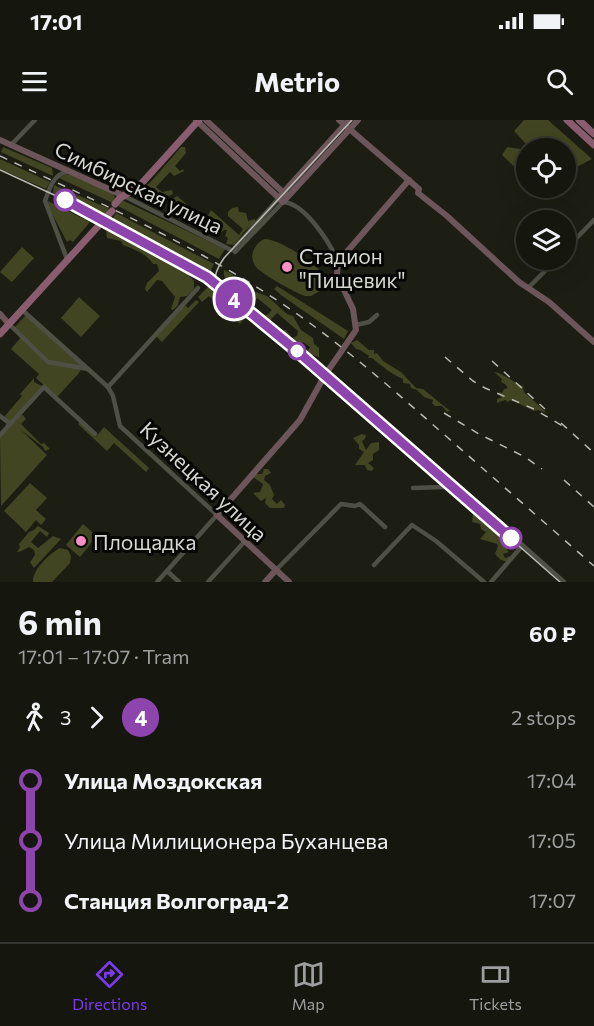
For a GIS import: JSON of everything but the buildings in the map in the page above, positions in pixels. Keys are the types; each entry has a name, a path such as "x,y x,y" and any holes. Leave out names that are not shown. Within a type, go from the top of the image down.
{"main road":[{"path":"0,334 113,207 146,179 200,120"},
{"path":"567,120 594,144"},
{"path":"579,120 594,134"}],"street":[{"path":"11,145 35,120"},
{"path":"157,582 300,420 357,325 353,309 337,275 338,262 330,243 294,204 283,197 200,120"},
{"path":"339,120 348,125 419,189 418,192 528,288 549,302 594,342"},
{"path":"283,197 348,125 358,120"},
{"name":"Симбирская улица","path":"0,140 124,196 231,250 283,197"},
{"path":"69,257 45,201 56,177 71,172"},
{"path":"338,262 409,180"},
{"path":"576,239 594,220"},
{"path":"528,288 546,270"},
{"path":"108,387 198,288"},
{"name":"Кузнецкая улица","path":"21,309 108,387 113,396 120,426 289,582"},
{"path":"0,314 48,362 88,369"},
{"path":"357,325 369,322 377,315"},
{"path":"328,372 564,582"},
{"path":"0,435 44,387 95,434"},
{"path":"0,416 9,423 8,426"},
{"path":"413,488 443,490 449,480"},
{"path":"265,582 342,504 355,506 360,504 385,527"},
{"path":"374,565 410,526 415,526 484,582"},
{"path":"208,582 244,541"},
{"path":"491,582 522,546"},
{"path":"167,572 179,582"}],"green space":[{"path":"524,120 548,120 568,138 520,138 514,131"},
{"path":"576,145 592,159 576,167"},
{"path":"3,147 52,168 53,176 1,152"},
{"path":"181,147 185,147 186,153 175,166 180,171 183,169 184,171 174,176 170,172 156,187 162,192 172,190 173,194 161,197 152,190 144,197 142,196 145,185 149,184"},
{"path":"507,147 516,148 516,168 502,155"},
{"path":"0,159 50,182 46,189 0,169"},
{"path":"71,175 112,193 115,197 113,203 59,178"},
{"path":"54,185 109,209 104,218 53,193"},
{"path":"177,196 205,220 211,210 239,235 243,229 228,216 232,208 238,207 239,212 246,213 248,221 255,219 256,222 234,245 226,244 227,230 220,233 217,229 221,225 220,222 214,223 211,219 202,221 194,219 183,205 170,203"},
{"path":"48,201 90,222 73,242 70,240 67,242 47,204"},
{"path":"120,201 225,249 219,259 116,205"},
{"path":"116,213 214,264 211,270 201,271 111,222"},
{"path":"106,231 119,233 183,268 194,281 194,289 187,296 180,297 178,305 173,310 171,309 175,297 162,281 157,280 147,292 145,289 147,283 159,271 157,264 153,264 136,250 123,245 121,241 107,238"},
{"name":"Стадион \"Пищевик\"","path":"264,239 288,247 314,265 324,276 320,291 311,296 305,296 279,283 256,267 252,259 253,251"},
{"path":"22,247 34,258 12,282 0,272"},
{"path":"224,270 232,274 235,279 248,285 253,291 267,296 287,314 293,316 301,330 313,338 314,344 319,348 319,357 313,355 307,358 306,353 310,347 303,342 300,349 296,349 291,342 278,335 280,331 286,330 292,338 297,336 298,331 277,313 267,324 259,317 261,314 267,315 272,310 257,298 251,310 247,307 229,286"},
{"path":"210,285 244,319 240,324 209,296 202,302 198,297"},
{"path":"277,286 348,331 344,339 281,295 274,289"},
{"path":"79,297 100,316 81,337 61,318"},
{"path":"196,300 199,302 162,342 156,336 185,305 188,308"},
{"path":"26,315 83,365 79,373 57,397 36,378 39,374 11,349 23,335 14,328"},
{"path":"357,340 369,350 374,350 374,354 377,353 383,361 401,372 416,388 423,389 450,411 447,412 442,406 435,406 432,403 433,400 424,397 411,388 410,384 403,383 403,379 356,349 351,343"},
{"path":"494,372 523,386 524,392 547,413 534,411 511,400 497,403 497,399 501,398 499,392 502,393 508,388"},
{"path":"34,378 34,382 42,386 9,423 4,417"},
{"path":"22,414 26,419 21,424 41,444 44,443 50,449 45,451 20,429 47,455 1,506 0,436"},
{"path":"80,422 96,437 104,427 149,468 146,472 114,443 107,451 78,424"},
{"path":"362,434 366,435 362,441 366,450 371,443 379,442 379,450 373,454 373,460 368,463 374,468 372,471 367,470 365,465 355,465 364,452 359,449 359,445 353,438"},
{"path":"264,469 268,469 271,473 265,476 264,480 270,485 274,495 272,499 277,504 281,500 285,505 284,508 270,508 265,503 266,498 261,501 253,493 260,492 263,484 253,477 255,474 262,474"},
{"path":"30,483 47,498 36,510 46,519 41,525 36,520 26,532 4,511"},
{"path":"473,513 510,544 506,549 509,552 503,554 505,558 510,556 508,562 501,560 495,554 497,544 480,539 486,532 481,529 480,524 472,522"},
{"name":"Площадка","path":"83,524 97,536 80,557 66,545"},
{"path":"38,526 49,533 47,537 40,531 31,542 38,548 53,536 61,539 34,568 30,562 35,555 34,550 29,547 17,552 19,544 29,532"},
{"path":"60,548 68,550 71,556 70,563 52,582 33,582 38,567"}],"tram line":[{"path":"219,288 215,276 224,258 352,120"},
{"path":"0,170 65,200 204,275 297,351 560,582"},
{"name":"4","path":"65,200 204,275 222,288 511,538"}],"railway":[{"path":"0,156 191,249 265,292 300,316 393,390 594,566"},
{"path":"445,357 473,381 534,409 566,428"},
{"path":"492,361 545,409"},
{"path":"444,413 525,457 542,469"},
{"path":"561,423 594,453"},
{"path":"564,480 594,507"}],"place":[{"name":"Стадион \"Пищевик\"","path":"287,267"},
{"name":"Площадка","path":"81,541"}]}
